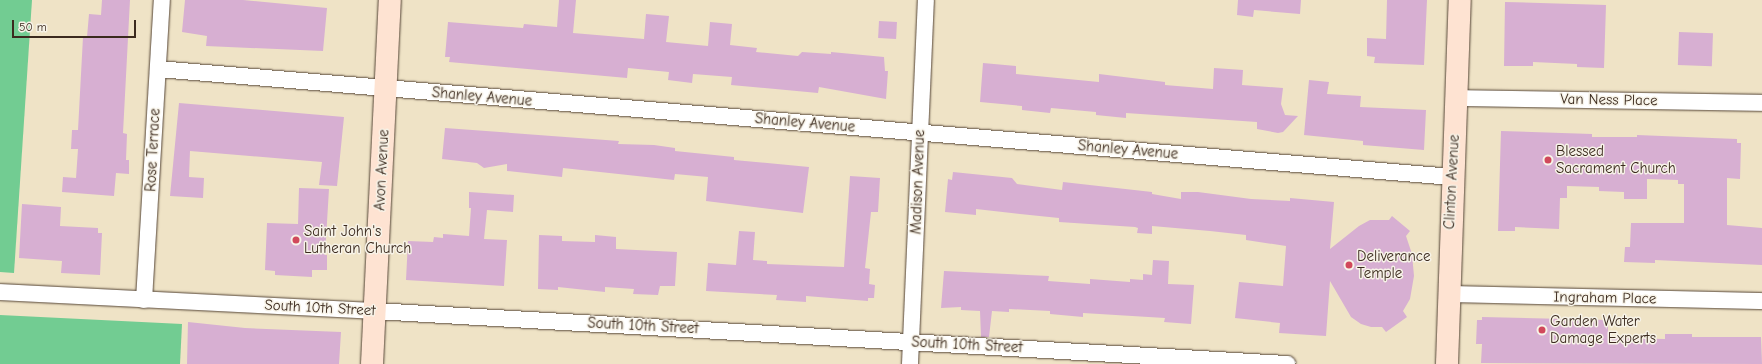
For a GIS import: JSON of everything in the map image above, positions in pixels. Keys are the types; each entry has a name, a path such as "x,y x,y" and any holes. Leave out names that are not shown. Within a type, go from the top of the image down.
{"main road":[{"name":"Avon Avenue","path":"372,364 390,0"},
{"name":"Clinton Avenue","path":"1447,364 1447,294 1460,0"}],"street":[{"name":"Rose Terrace","path":"144,300 162,0"},
{"name":"Madison Avenue","path":"910,364 926,0"},
{"name":"Shanley Avenue","path":"158,69 385,90 920,132 1452,177"},
{"name":"Van Ness Place","path":"1456,98 1762,103"},
{"name":"South 10th Street","path":"0,292 375,311 1287,364"},
{"name":"Ingraham Place","path":"1447,294 1762,301"}],"green space":[{"path":"0,0 32,0 14,273 0,272"},
{"path":"0,315 182,324 180,364 0,364"}],"building":[{"path":"102,0 130,0 123,133 127,134 126,160 129,160 129,174 116,173 114,196 62,192 63,177 76,178 78,149 71,149 72,130 78,130 83,37 87,37 89,14 101,15"},
{"path":"185,0 243,0 327,8 323,51 206,46 207,36 182,32"},
{"path":"559,0 576,0 573,33 644,39 646,14 669,16 666,42 708,46 710,22 732,24 730,45 757,48 756,52 798,56 802,52 831,54 831,52 884,57 885,71 888,71 886,99 819,87 818,93 731,85 732,77 693,74 692,83 668,80 669,72 628,68 627,78 449,62 450,57 445,57 448,22 523,28 524,24 557,27"},
{"path":"1238,0 1301,0 1300,14 1254,10 1253,17 1237,15"},
{"path":"1387,0 1427,0 1424,65 1374,63 1375,57 1367,56 1367,38 1386,39"},
{"path":"1505,2 1606,5 1604,68 1577,67 1577,64 1533,62 1533,66 1504,66"},
{"path":"879,21 897,22 896,39 878,38"},
{"path":"1679,32 1713,33 1712,66 1678,65"},
{"path":"983,63 1016,66 1016,74 1099,82 1099,74 1165,82 1165,85 1213,89 1214,68 1243,70 1242,85 1283,88 1281,104 1285,115 1298,116 1283,132 1278,133 1257,129 1257,122 1126,113 1126,118 1096,115 1096,112 1051,108 1050,113 1022,110 1022,106 980,102"},
{"path":"1309,80 1329,82 1327,94 1361,96 1360,107 1426,110 1424,150 1363,145 1363,141 1304,135"},
{"path":"179,103 344,117 337,186 319,185 322,162 190,151 189,177 204,178 203,198 170,196"},
{"path":"445,128 619,141 618,144 654,145 675,148 675,151 734,157 734,160 809,167 803,213 706,201 708,177 675,174 674,180 563,168 562,177 507,171 507,164 484,168 477,163 442,159"},
{"path":"1501,131 1592,134 1592,137 1637,137 1637,135 1737,139 1737,143 1741,143 1740,179 1727,178 1727,225 1762,228 1762,265 1655,260 1655,263 1624,262 1625,247 1630,247 1631,223 1684,223 1684,184 1678,184 1678,180 1647,179 1647,199 1624,199 1624,192 1599,191 1599,187 1567,186 1567,198 1560,198 1559,229 1515,227 1515,231 1498,231"},
{"path":"953,172 1012,178 1017,184 1062,190 1063,182 1152,192 1152,194 1181,199 1181,192 1198,192 1251,199 1290,201 1290,198 1334,202 1330,249 1359,226 1370,220 1389,220 1392,216 1410,231 1406,236 1412,254 1414,276 1410,299 1403,311 1407,317 1386,332 1382,327 1371,327 1361,324 1351,317 1330,281 1326,336 1279,333 1280,323 1235,318 1239,282 1283,286 1286,246 1246,240 1246,235 1210,231 1152,226 1152,234 1137,233 1138,228 1135,227 1059,222 1059,218 976,209 976,215 945,212 948,179 952,180"},
{"path":"850,176 880,178 878,212 871,212 865,268 870,269 869,284 875,285 874,298 868,298 868,301 806,296 806,302 776,300 777,295 706,291 708,263 736,265 739,231 755,232 753,260 767,261 767,264 844,267"},
{"name":"Saint John's Lutheran Church","path":"299,188 329,189 325,255 327,255 327,270 312,270 312,277 275,275 275,271 265,270 267,223 298,224"},
{"path":"469,192 514,195 513,212 487,210 484,239 507,240 504,286 406,280 408,241 433,242 434,237 443,238 443,234 469,236 471,208 469,208"},
{"path":"22,204 61,207 60,226 98,228 98,233 102,233 100,275 61,273 62,261 19,258"},
{"path":"539,235 562,236 562,241 595,242 595,235 616,237 616,249 677,252 675,286 660,286 658,295 633,294 634,289 605,287 605,292 558,287 558,290 538,289"},
{"path":"1153,260 1169,261 1168,284 1194,285 1191,324 1164,322 1165,318 1083,313 1083,317 1050,314 1050,311 1009,309 1009,312 992,311 989,337 981,337 980,311 961,310 961,307 941,308 944,271 1049,276 1048,281 1090,284 1090,279 1130,282 1130,279 1143,280 1143,274 1152,275"},
{"path":"1482,317 1608,320 1608,338 1665,339 1665,334 1692,334 1692,337 1761,337 1762,364 1481,363 1482,344 1476,344 1477,320 1482,320"},
{"path":"188,322 245,328 341,332 339,364 187,364"}],"place":[{"name":"Blessed Sacrament Church","path":"1548,160"},
{"name":"Saint John's Lutheran Church","path":"296,240"},
{"name":"Deliverance Temple","path":"1349,265"},
{"name":"Garden Water Damage Experts","path":"1542,330"}]}
